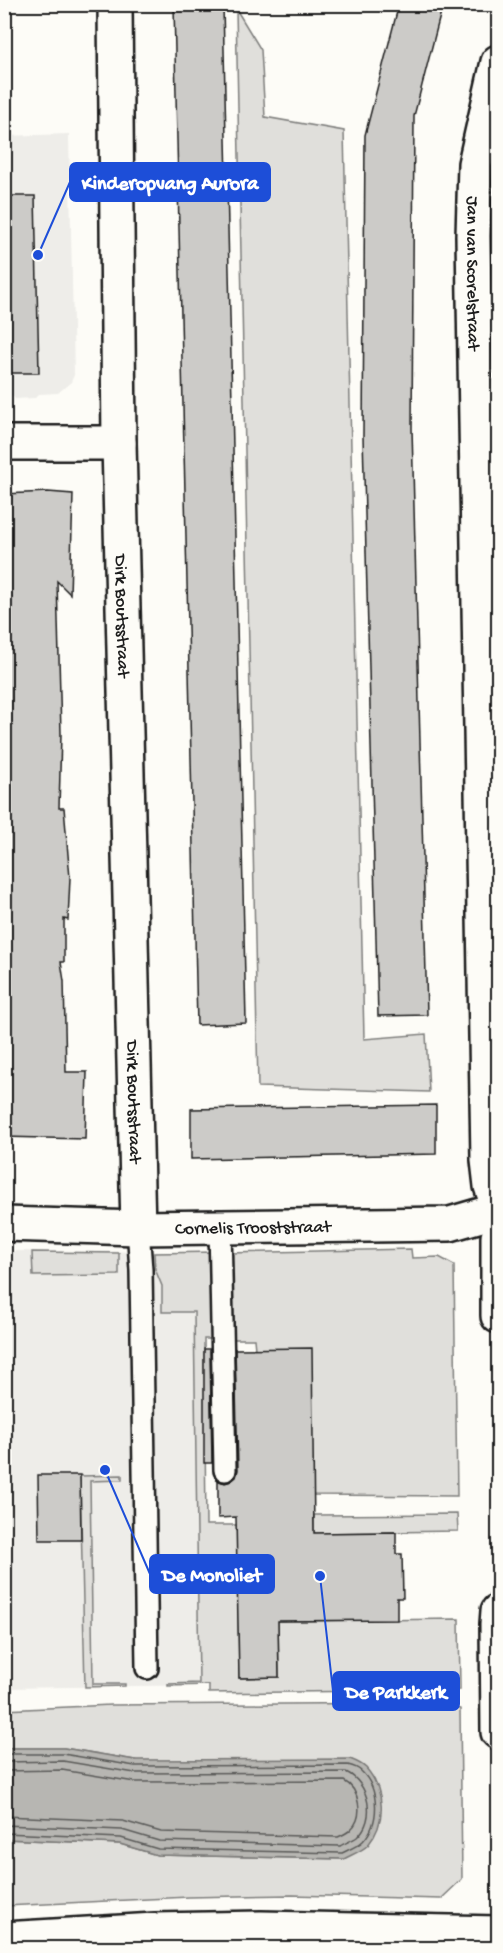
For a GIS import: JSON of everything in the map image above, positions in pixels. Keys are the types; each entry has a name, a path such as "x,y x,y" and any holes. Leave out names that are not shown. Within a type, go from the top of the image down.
{"street":[{"name":"Dirk Boutsstraat","path":"115,4 119,442 138,1228"},
{"name":"Jan van Scorelstraat","path":"498,62 475,164 473,236 488,1160 491,1186 498,1208"},
{"path":"4,443 119,442"},
{"name":"Cornelis Trooststraat","path":"4,1224 138,1228 450,1224 498,1208"},
{"path":"498,1237 498,1316"},
{"path":"498,1611 498,1732"},
{"path":"4,1939 82,1941 155,1930 261,1928 498,1933"}],"lane":[{"path":"220,1226 225,1470"},
{"path":"138,1228 141,1270 147,1668"}],"shaded area":[{"path":"236,9 261,50 265,117 344,131 364,1039 426,1034 429,1092 258,1087"},
{"path":"69,134 74,375 71,382 58,393 15,399 12,395 5,395 4,136"},
{"path":"411,1249 412,1258 439,1257 454,1265 457,1496 313,1495 255,1349 254,1339 228,1339 227,1253"},
{"path":"5,1251 204,1252 204,1463 209,1685 5,1688"},
{"path":"32,1252 119,1253 119,1275 33,1276"},
{"path":"216,1252 217,1339 204,1339 206,1525 237,1525 239,1678 279,1677 278,1621 459,1619 460,1690 209,1693 209,1685 168,1686 168,1684 199,1683 194,1312 162,1312 162,1286 155,1269 154,1253"},
{"path":"122,1475 122,1480 90,1481 93,1684 125,1684 125,1686 85,1687 80,1476"},
{"path":"457,1514 458,1531 314,1533 314,1515"},
{"path":"433,1703 460,1709 462,1879 441,1899 292,1895 189,1897 5,1906 5,1839 120,1844 157,1855 344,1859 135,1760 64,1748 5,1748 4,1710 111,1705"}],"water":[{"path":"5,1748 64,1748 135,1760 350,1759 364,1767 377,1786 381,1816 368,1845 344,1859 157,1855 120,1844 5,1839"}],"building":[{"path":"399,4 443,4 414,116 412,429 427,1015 378,1016 363,436 365,135"},
{"path":"174,6 223,6 246,1023 197,1025"},
{"path":"4,196 35,196 39,373 4,373"},
{"path":"48,492 73,494 70,594 57,581 61,734 59,808 64,808 70,878 68,920 64,919 64,962 61,962 64,981 66,1072 87,1072 85,1139 4,1137 4,494"},
{"path":"436,1105 436,1154 191,1159 191,1109"},
{"path":"312,1348 314,1533 396,1532 396,1554 402,1554 403,1598 397,1598 397,1620 278,1621 279,1677 239,1678 236,1517 218,1518 218,1480 225,1483 231,1481 236,1477 238,1470 235,1349"},
{"path":"204,1349 210,1349 212,1463 204,1463"},
{"path":"38,1475 80,1475 81,1540 39,1540"}],"place":[{"name":"Kinderopvang Aurora","path":"38,255"},
{"name":"De Monoliet","path":"105,1470"},
{"name":"De Parkkerk","path":"320,1576"}]}
